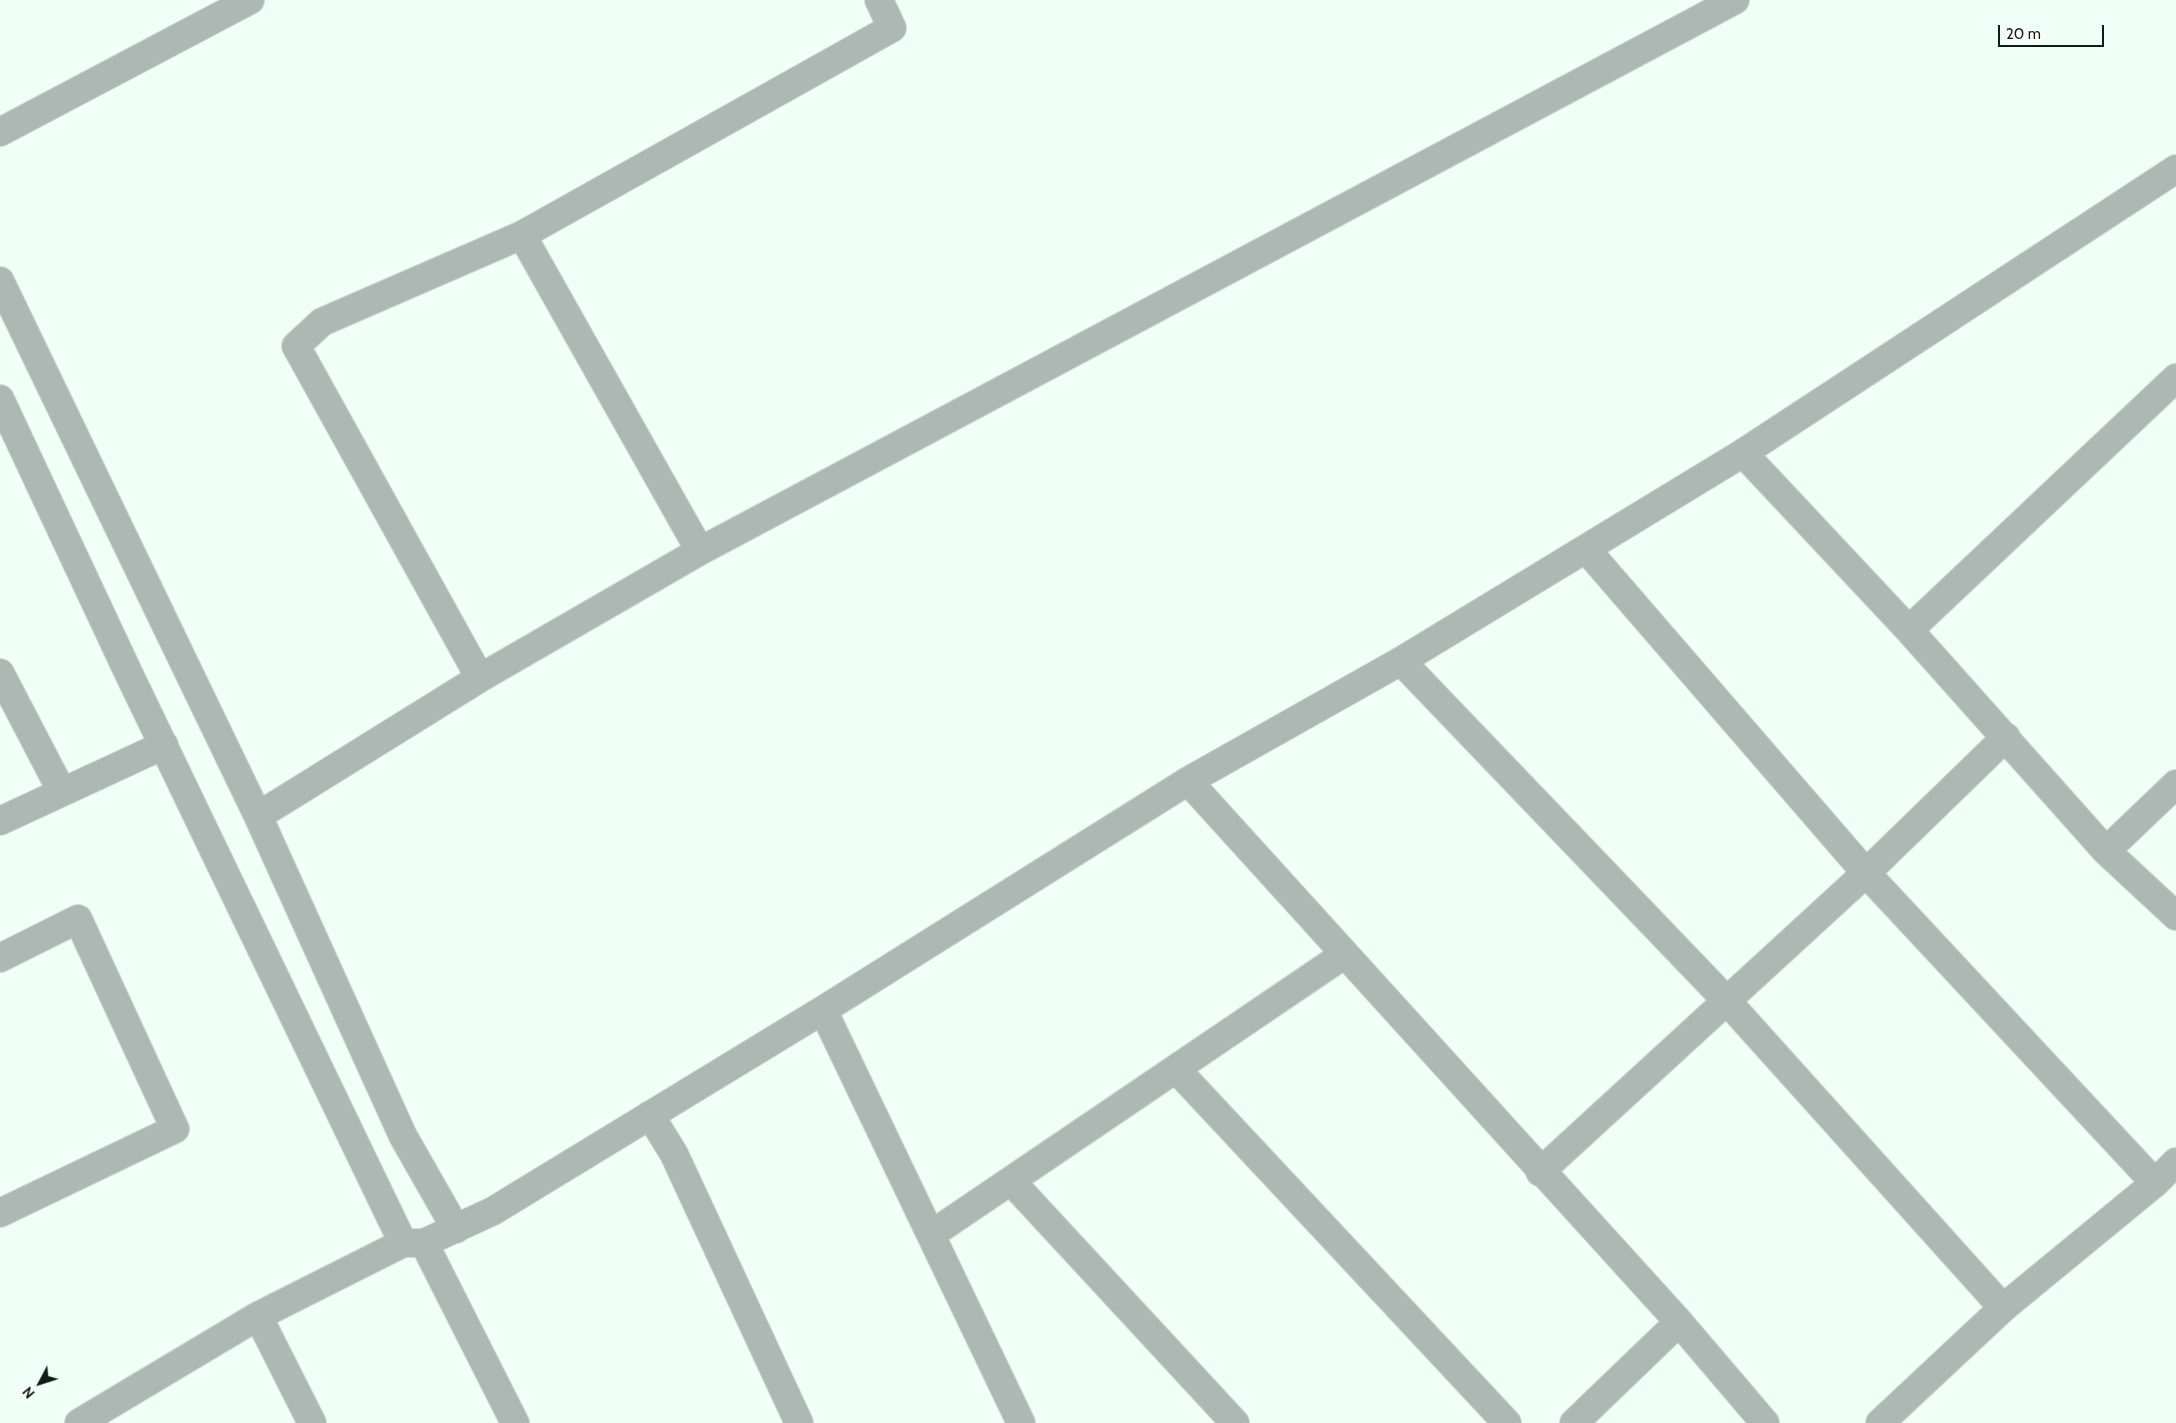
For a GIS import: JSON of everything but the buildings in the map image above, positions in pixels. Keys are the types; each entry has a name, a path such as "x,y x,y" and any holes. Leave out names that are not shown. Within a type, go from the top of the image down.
{"street":[{"path":"0,132 250,0"},
{"path":"480,678 296,346 322,322 522,235 892,28 879,0"},
{"path":"258,816 480,678 700,552 1725,2"},
{"path":"79,1423 258,1316 414,1243 456,1229 493,1211 823,1010 1188,781 1401,661 1743,454 2176,169"},
{"path":"522,235 700,552"},
{"path":"0,281 258,816 403,1136 456,1229"},
{"path":"1909,630 2176,378"},
{"path":"0,399 164,745 414,1243 515,1423"},
{"path":"1743,454 1909,630 2106,851 2176,916"},
{"path":"1586,549 1866,873 2155,1183"},
{"path":"1401,661 1726,1000 2003,1308"},
{"path":"0,673 62,792"},
{"path":"1540,1172 1866,873 2006,737"},
{"path":"0,821 164,745"},
{"path":"1188,781 1540,1172 1679,1322 1765,1423"},
{"path":"2106,851 2176,784"},
{"path":"0,958 78,919 174,1129 0,1213"},
{"path":"932,1234 1345,954"},
{"path":"823,1010 1021,1423"},
{"path":"1176,1069 1507,1423"},
{"path":"650,1115 674,1154 800,1423"},
{"path":"1880,1423 2003,1308 2155,1183 2176,1162"},
{"path":"1011,1181 1235,1423"},
{"path":"258,1316 312,1423"},
{"path":"1574,1423 1679,1322"}]}
